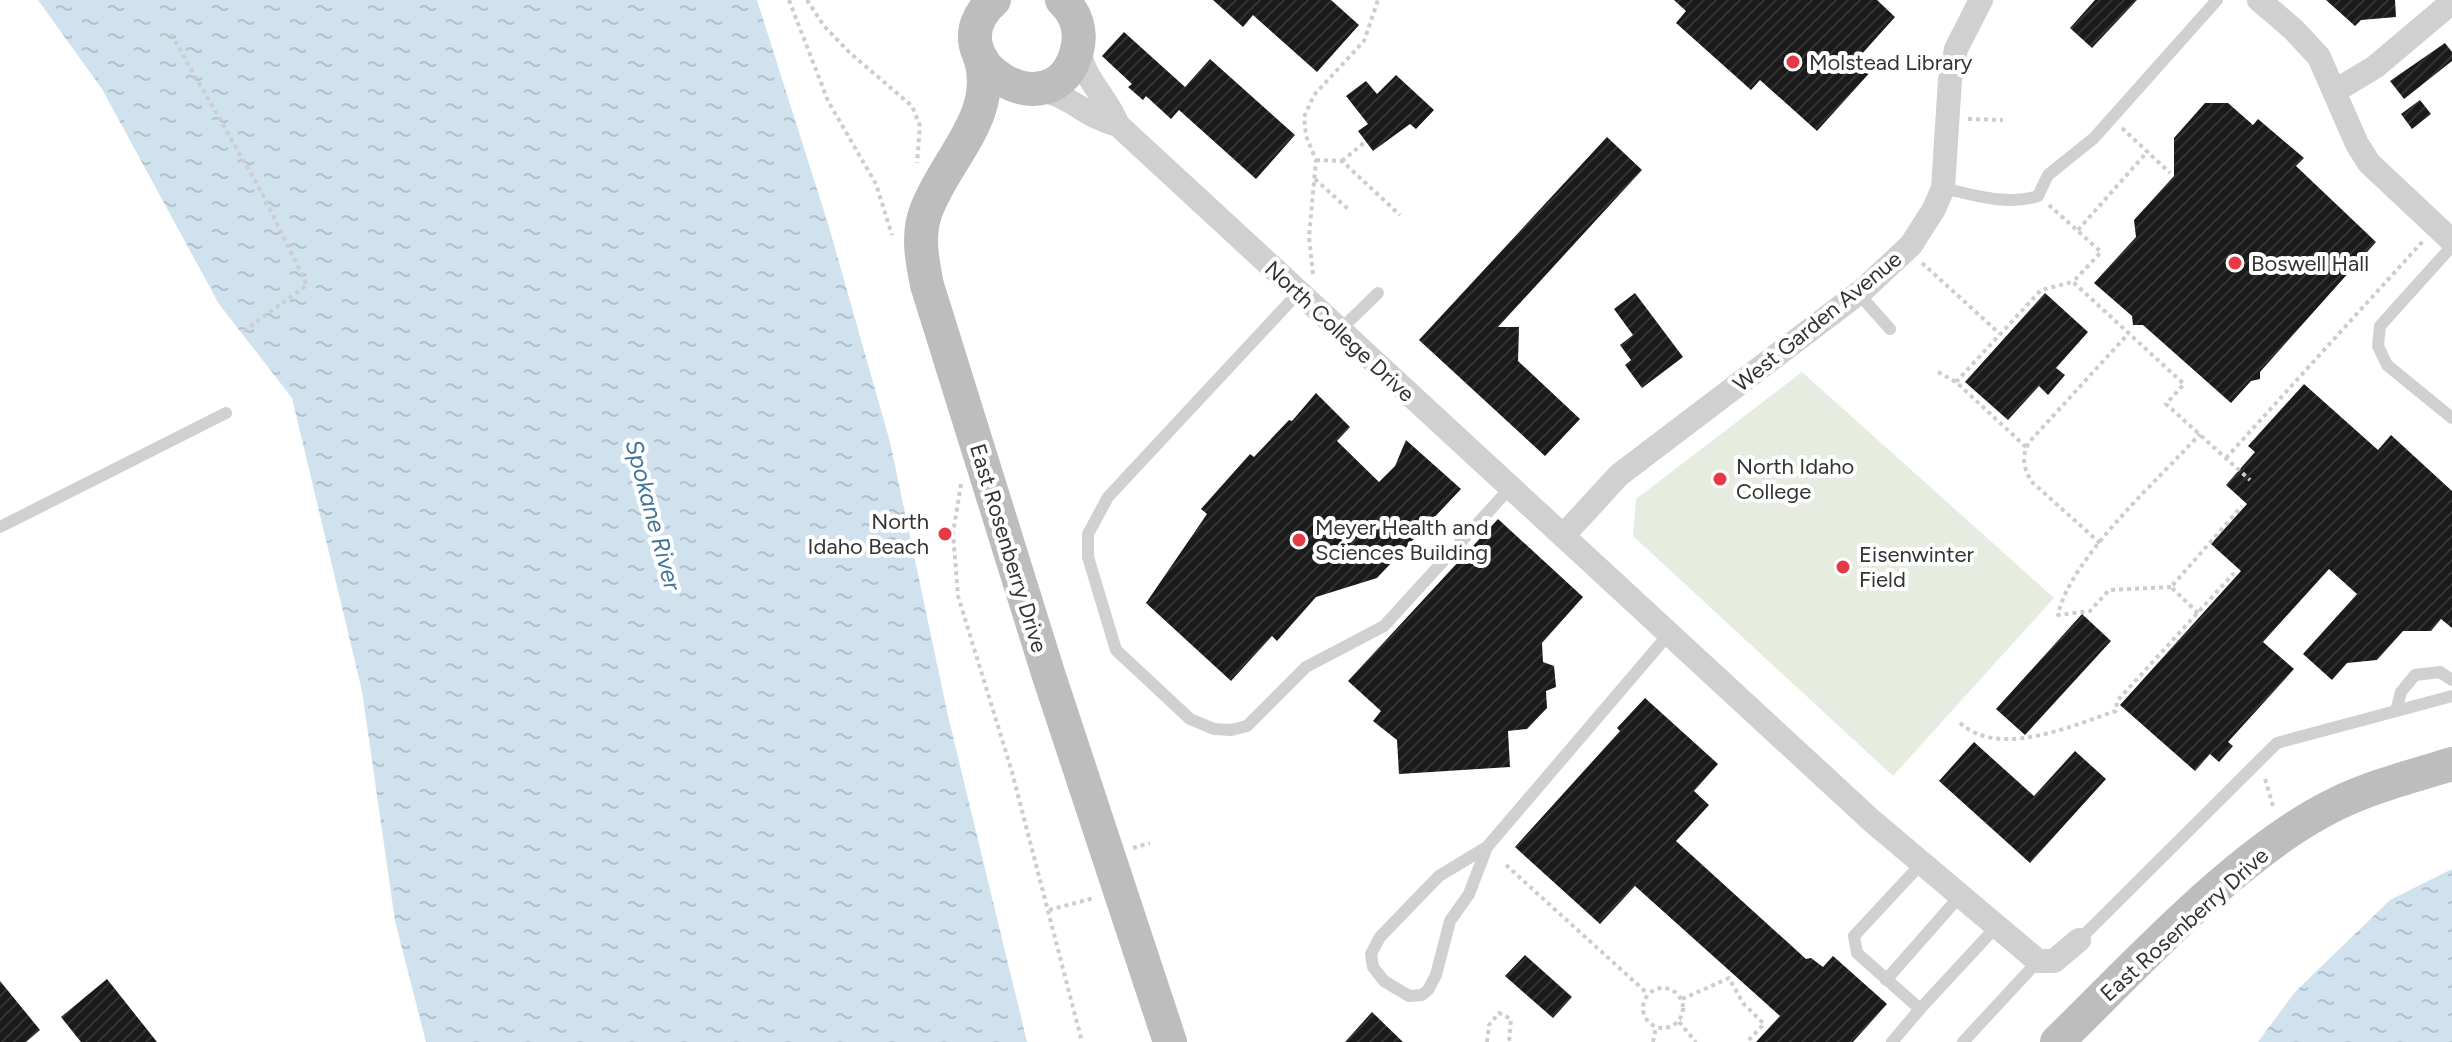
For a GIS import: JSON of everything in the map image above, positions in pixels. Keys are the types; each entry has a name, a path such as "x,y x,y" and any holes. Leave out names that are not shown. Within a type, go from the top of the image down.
{"street":[{"name":"West Garden Avenue","path":"1563,536 1619,475 1858,293 1907,249 1934,209 1943,188 1950,80 1956,49 1981,0"},
{"path":"2259,0 2319,57 2357,144 2369,163 2447,238"},
{"path":"2335,91 2375,67 2452,2"},
{"path":"981,22 997,79 1010,86 1037,89 1061,77 1070,66 1077,17"},
{"name":"North College Drive","path":"1077,17 1084,73 1110,105 1118,125"},
{"name":"East Rosenberry Drive","path":"981,22 985,92 972,128 926,212 921,234 927,285 1044,658 1170,1042"},
{"name":"North College Drive","path":"1037,89 1066,96 1097,120 1118,125 1306,285 1340,330 1668,635 1921,864 2038,961"},
{"name":"East Rosenberry Drive","path":"2057,1042 2181,922 2251,860 2287,834 2335,804 2452,764"},
{"path":"2038,961 2054,961 2079,940"}],"lane":[{"path":"1943,188 2005,200 2023,201 2038,196 2048,175 2094,138 2217,0"},
{"path":"2447,238 2380,326 2378,346 2387,365 2452,418"},
{"path":"1306,285 1118,486 1095,515 1088,534 1088,557 1107,630 1116,650 1132,669 1190,719 1214,729 1247,726 1306,667 1384,626 1510,488"},
{"path":"1340,330 1378,293"},
{"path":"1858,293 1890,329"},
{"path":"0,527 226,413"},
{"path":"1487,847 1469,894 1450,921 1436,975 1428,990 1422,995 1409,996 1384,981 1373,967 1371,954 1380,937 1439,876 1487,847 1668,635"},
{"path":"2396,711 2401,692 2415,675 2440,672 2452,680"},
{"path":"2079,940 2277,743 2452,696"},
{"path":"1920,1009 1857,953 1854,936 1921,864"},
{"path":"1886,980 1959,897"},
{"path":"1892,1042 1995,928"},
{"path":"1963,1042 2038,961"}],"path":[{"path":"789,0 828,101 876,184 893,239"},
{"path":"1306,285 1316,160 1304,127 1309,105 1364,41 1378,0"},
{"path":"171,34 261,191 307,285 241,333"},
{"path":"2112,118 2170,173"},
{"path":"1949,119 2003,120"},
{"path":"1342,161 1366,141"},
{"path":"2078,230 2148,151"},
{"path":"1316,160 1342,161 1400,215"},
{"path":"1315,179 1348,209"},
{"path":"1956,382 2041,290 2073,282 2101,252 2038,196"},
{"path":"2226,458 2447,238"},
{"path":"1907,249 2000,334"},
{"path":"2073,282 2184,384 2166,404 2250,480"},
{"path":"2100,543 2033,483 2024,465 2026,447 2129,334"},
{"path":"1938,372 1956,382 2026,447"},
{"path":"2200,434 2083,562 2061,602 2058,615 2090,611 2109,590 2171,587 2242,506"},
{"path":"966,477 958,488 953,533 958,596 1012,772 1082,1042"},
{"path":"1960,723 1971,733 2026,740 2116,711 2117,701 2234,573"},
{"path":"2171,587 2198,613"},
{"path":"2260,760 2273,804"},
{"path":"1131,849 1150,843"},
{"path":"1506,865 1648,994"},
{"path":"1049,910 1097,897"},
{"path":"1682,999 1729,978 1743,1003 1764,1024 1747,1042"},
{"path":"1670,988 1682,999 1684,1007 1679,1022 1664,1029 1656,1027 1645,1017 1643,1009 1648,994 1655,989 1670,988"},
{"path":"1487,1042 1489,1025 1499,1013 1511,1019 1509,1042"},
{"path":"1679,1022 1696,1042"},
{"path":"1653,1042 1656,1027"}],"shaded area":[{"name":"Eisenwinter Field","path":"1802,372 2054,598 1893,776 1633,536 1636,499"}],"water":[{"name":"Spokane River","path":"38,0 757,0 829,227 890,442 948,716 1027,1042 426,1042 395,921 362,691 292,398 219,304 102,89"},
{"path":"2452,869 2452,1042 2258,1042 2295,992 2390,900"}],"building":[{"path":"1213,0 1331,0 1359,25 1317,72 1253,15 1243,27"},
{"name":"Molstead Library","path":"1674,0 1877,0 1895,17 1860,56 1874,68 1817,131 1760,80 1751,90 1676,23 1686,11"},
{"path":"2095,0 2137,0 2092,48 2070,28"},
{"path":"2326,0 2395,0 2396,17 2361,20 2355,26"},
{"path":"1124,32 1185,87 1210,59 1295,135 1256,179 1179,110 1171,119 1146,96 1143,100 1128,87 1132,84 1102,56"},
{"path":"2445,43 2452,52 2452,61 2404,99 2390,81"},
{"path":"1396,75 1434,110 1416,129 1410,124 1373,151 1358,131 1368,124 1346,96 1366,81 1377,94"},
{"path":"2420,100 2431,114 2412,129 2401,114"},
{"name":"Boswell Hall","path":"2205,103 2228,103 2253,125 2258,119 2304,158 2296,166 2376,242 2260,372 2260,379 2251,381 2231,403 2143,325 2133,325 2132,316 2094,283 2136,237 2134,220 2174,176 2174,138"},
{"path":"1607,137 1642,170 1498,327 1519,327 1518,361 1580,419 1545,456 1419,340"},
{"path":"1635,293 1683,357 1642,388 1625,365 1631,360 1620,345 1633,335 1614,309"},
{"path":"2045,293 2088,332 2056,368 2065,375 2048,395 2039,386 2008,420 1965,382"},
{"path":"2304,384 2378,450 2391,435 2452,491 2452,628 2441,619 2431,631 2403,631 2377,660 2347,663 2332,680 2303,654 2357,594 2329,569 2263,642 2294,669 2228,742 2233,746 2219,762 2210,754 2195,771 2120,705 2241,571 2211,544 2247,504 2226,485 2255,452 2248,446"},
{"name":"Meyer Health and Sciences Building","path":"1316,393 1350,427 1337,441 1379,482 1395,466 1406,440 1461,489 1377,578 1316,597 1277,641 1272,636 1231,681 1146,603 1207,514 1201,509 1250,454 1254,457"},
{"path":"1498,519 1583,597 1542,643 1543,662 1554,666 1556,687 1546,691 1547,708 1527,729 1508,731 1510,767 1399,774 1397,740 1373,721 1381,711 1348,681"},
{"path":"2082,614 2111,641 2025,735 1996,709"},
{"path":"1645,698 1718,764 1694,791 1709,805 1676,841 1806,959 1811,958 1823,967 1833,956 1887,1004 1853,1042 1756,1042 1780,1016 1635,886 1600,924 1515,847 1620,731 1617,728"},
{"path":"1974,742 2034,796 2075,751 2106,779 2030,863 1939,781"},
{"path":"1525,955 1572,997 1553,1018 1505,976"},
{"path":"107,979 157,1042 81,1042 61,1017"},
{"path":"0,981 40,1030 26,1042 0,1042"},
{"path":"1372,1012 1403,1042 1345,1042"}],"place":[{"name":"Molstead Library","path":"1793,62"},
{"name":"Boswell Hall","path":"2235,263"},
{"name":"North Idaho College","path":"1720,479"},
{"name":"North Idaho Beach","path":"945,534"},
{"name":"Meyer Health and Sciences Building","path":"1299,540"},
{"name":"Eisenwinter Field","path":"1843,567"}]}
